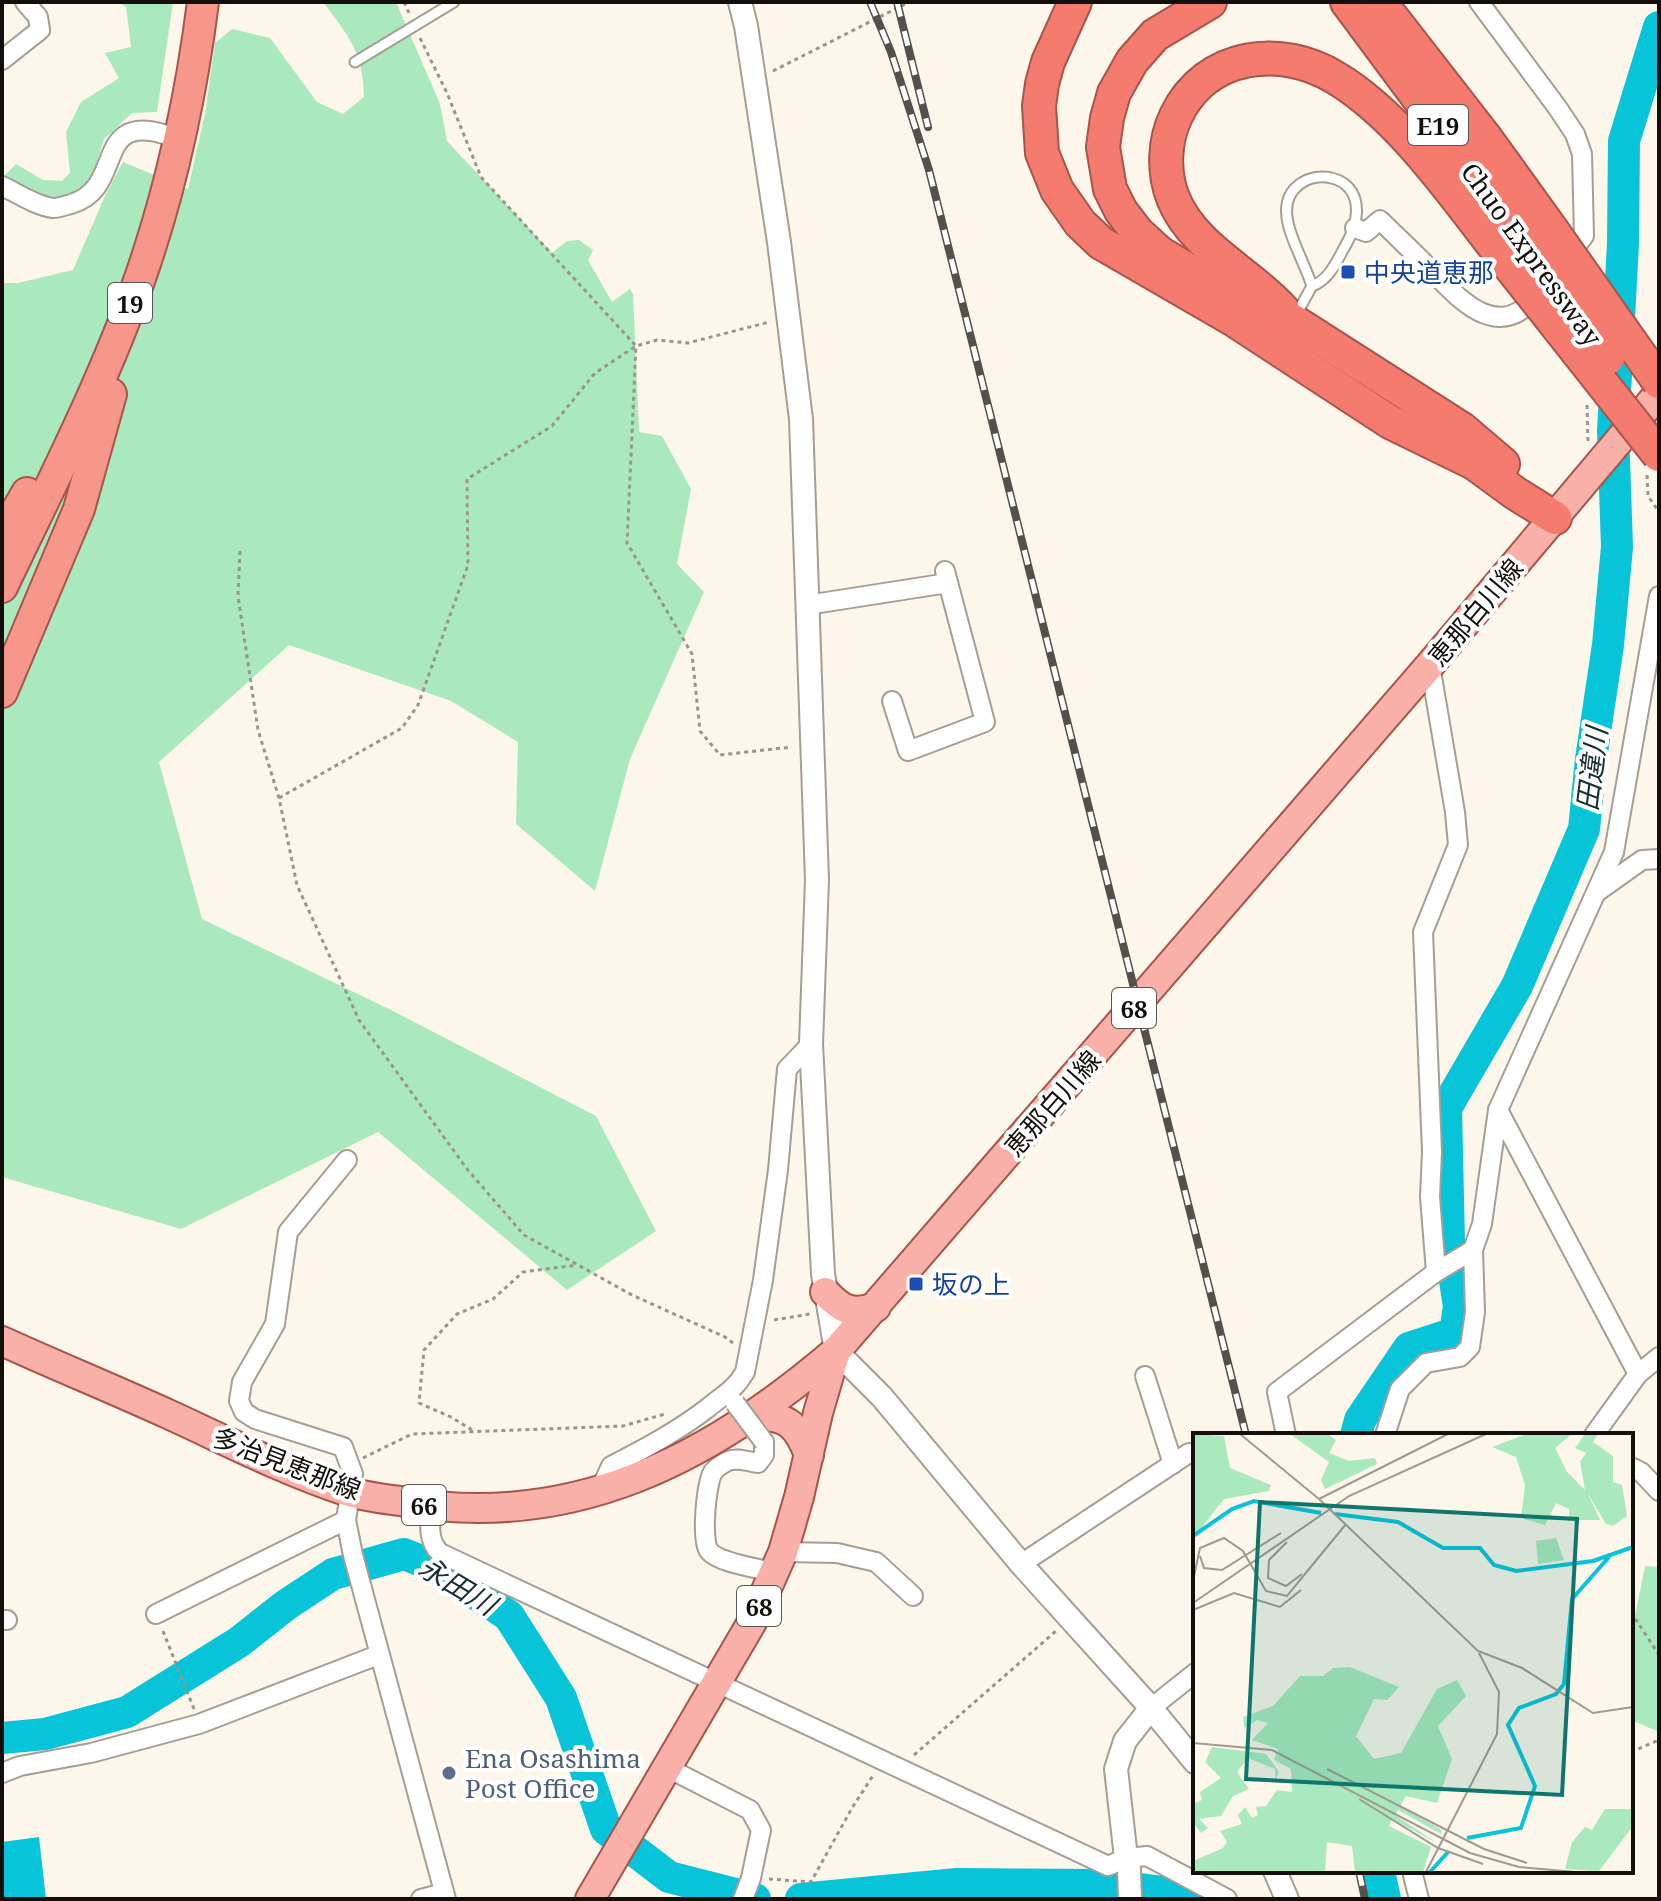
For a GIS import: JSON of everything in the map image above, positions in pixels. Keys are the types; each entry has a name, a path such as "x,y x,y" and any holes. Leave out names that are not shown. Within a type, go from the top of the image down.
{"highway":[{"name":"19","path":"2,565 75,412 127,284 176,138 194,2"},
{"name":"19","path":"2,587 85,415 139,281 194,78 203,2"},
{"path":"1075,2 1042,84 1039,106 1042,153 1057,190 1080,223 1101,243 1234,320 1390,422 1474,463 1555,518"},
{"path":"1126,257 1104,220 1088,179 1087,141 1091,102 1108,66 1123,46 1150,19 1177,2"},
{"path":"1210,2 1155,35 1132,61 1114,93 1103,147 1110,189 1137,232 1160,253 1257,311 1293,321"},
{"name":"Chuo Expressway","path":"1347,2 1529,247 1644,429"},
{"name":"Chuo Expressway","path":"1380,2 1485,137 1529,247 1659,382"},
{"path":"1399,2 1487,117 1485,137"},
{"path":"1555,518 1523,480 1462,429 1293,321 1274,300 1231,266 1196,232 1175,203 1168,179 1166,150 1170,129 1180,108 1200,82 1237,62 1282,58 1300,61 1337,78 1383,114 1409,141 1529,247 1655,460"},
{"path":"2,536 29,490 76,393 131,251 141,240"},
{"path":"2,692 79,509 142,295 139,281"}],"main road":[{"name":"恵那白川線","path":"590,1899 752,1622 778,1562 836,1351 1430,665 1601,462 1644,429 1659,393"},
{"path":"819,1302 851,1311 876,1307"},
{"name":"多治見恵那線","path":"2,1341 283,1467 348,1492 432,1506 486,1508 554,1501 654,1472 690,1454 739,1404 788,1392 836,1351"},
{"path":"739,1404 786,1420 803,1438 809,1455"}],"street":[{"path":"2,60 40,30 38,17 25,2"},
{"path":"740,2 754,78 801,419 817,880 811,1044 819,1302 836,1351 882,1397 1021,1564 1151,1708 1193,1760"},
{"path":"1355,228 1366,232 1380,220 1454,295 1472,309 1491,316 1511,317 1528,308 1584,236 1584,175 1582,154 1575,134 1479,2"},
{"path":"2,186 55,208 75,203 91,195 102,181 122,138 132,132 147,130 176,138"},
{"path":"807,605 946,577 985,722 908,751 892,701"},
{"path":"1386,1433 1400,1389 1426,1363 1460,1357 1470,1347 1475,1312 1473,1250 1482,1224 1498,1110 1614,852 1659,596"},
{"path":"1430,665 1458,845 1423,932 1432,1152 1430,1197 1436,1272"},
{"path":"1595,894 1642,860 1659,859"},
{"path":"811,1044 787,1069 766,1264 745,1372 738,1384 739,1404 764,1442 764,1455 758,1463 737,1458 713,1472 705,1507 707,1549 715,1556 778,1562 837,1553 876,1562 913,1596"},
{"path":"1498,1110 1638,1374"},
{"path":"347,1160 288,1232 275,1324 242,1382 239,1401 244,1412 255,1419 343,1447 353,1555 445,1896 421,1899"},
{"path":"1286,1433 1277,1392 1436,1272 1473,1250"},
{"path":"1595,1433 1638,1374 1659,1357"},
{"path":"1145,1376 1173,1464"},
{"path":"1021,1564 1189,1453"},
{"path":"1633,1468 1659,1491"},
{"path":"156,1614 348,1492"},
{"path":"432,1506 429,1534 433,1546 440,1553 1108,1866 1147,1856 1227,1899"},
{"path":"2,1773 20,1766 91,1753 199,1724 378,1655"},
{"path":"1130,1899 1116,1769 1125,1741 1151,1708 1193,1675"},
{"path":"666,1767 750,1810 761,1830 751,1878 743,1899"},
{"path":"1276,1873 1287,1899"},
{"path":"1412,1873 1419,1899"}],"lane":[{"path":"355,62 454,2"},
{"path":"1293,321 1312,286 1330,273 1358,219 1350,189 1328,175 1314,177 1292,192 1286,204 1287,218 1312,286"}],"path":[{"path":"404,2 447,93 481,177 636,346 627,543 692,654 700,731 720,755 812,745"},
{"path":"754,78 909,2"},
{"path":"279,798 402,728 418,705 468,565 467,479 552,426 595,373 636,346 657,340 688,343 788,317"},
{"path":"1655,460 1648,473 1648,496 1659,512"},
{"path":"240,551 238,596 258,730 279,798 297,885 359,1020 467,1169 524,1235 632,1295 725,1337 748,1355"},
{"path":"474,1431 419,1403 424,1350 457,1314 493,1299 523,1272 577,1265"},
{"path":"774,1320 819,1302"},
{"path":"348,1492 412,1434 623,1426 667,1414"},
{"path":"156,1614 190,1698"},
{"path":"1633,1615 1659,1655"},
{"path":"904,1773 914,1755 1060,1628"},
{"path":"1633,1751 1659,1740"},
{"path":"751,1878 811,1882 852,1808 883,1761"}],"green space":[{"path":"118,2 173,2 157,112 132,113 104,139 92,179 70,194 54,198 35,195 4,176 16,164 43,180 62,181 70,173 66,132 81,102 119,78 105,53 131,47 126,7"},
{"path":"323,2 396,2 440,104 447,141 552,253 567,241 579,240 593,250 588,260 612,302 630,289 633,294 639,432 662,436 691,489 677,564 704,592 630,759 595,891 516,824 518,742 451,701 289,645 159,762 202,919 391,1010 596,1116 656,1231 567,1290 378,1132 181,1229 2,1177 2,283 18,283 73,270 123,162 188,189 205,114 215,43 232,29 270,38 317,102 343,114 364,97 361,68 353,45"},
{"path":"1645,1566 1659,1567 1659,1732 1633,1721 1633,1626"}],"water":[{"path":"39,1837 46,1899 3,1899 2,1842"}],"waterway":[{"name":"田違川","path":"1357,1433 1360,1420 1409,1348 1455,1333 1459,1306 1449,1243 1446,1108 1517,986 1584,829 1608,645 1617,547 1613,431 1623,243 1624,141 1659,27"},
{"name":"永田川","path":"2,1738 45,1734 127,1712 239,1642 286,1605 333,1574 404,1554 434,1566 509,1616 561,1698 606,1829 669,1877 755,1899"},
{"name":"田違川","path":"1379,1873 1385,1899"},
{"name":"永田川","path":"801,1899 957,1884 1110,1885 1178,1894 1190,1899"}],"railway":[{"path":"870,2 891,52 929,170 1245,1433"},
{"path":"897,2 928,127"},
{"path":"1359,1873 1365,1899"}],"place":[{"name":"中央道恵那","path":"1348,272"},
{"name":"坂の上","path":"916,1284"},
{"name":"Ena Osashima Post Office","path":"449,1773"}]}
